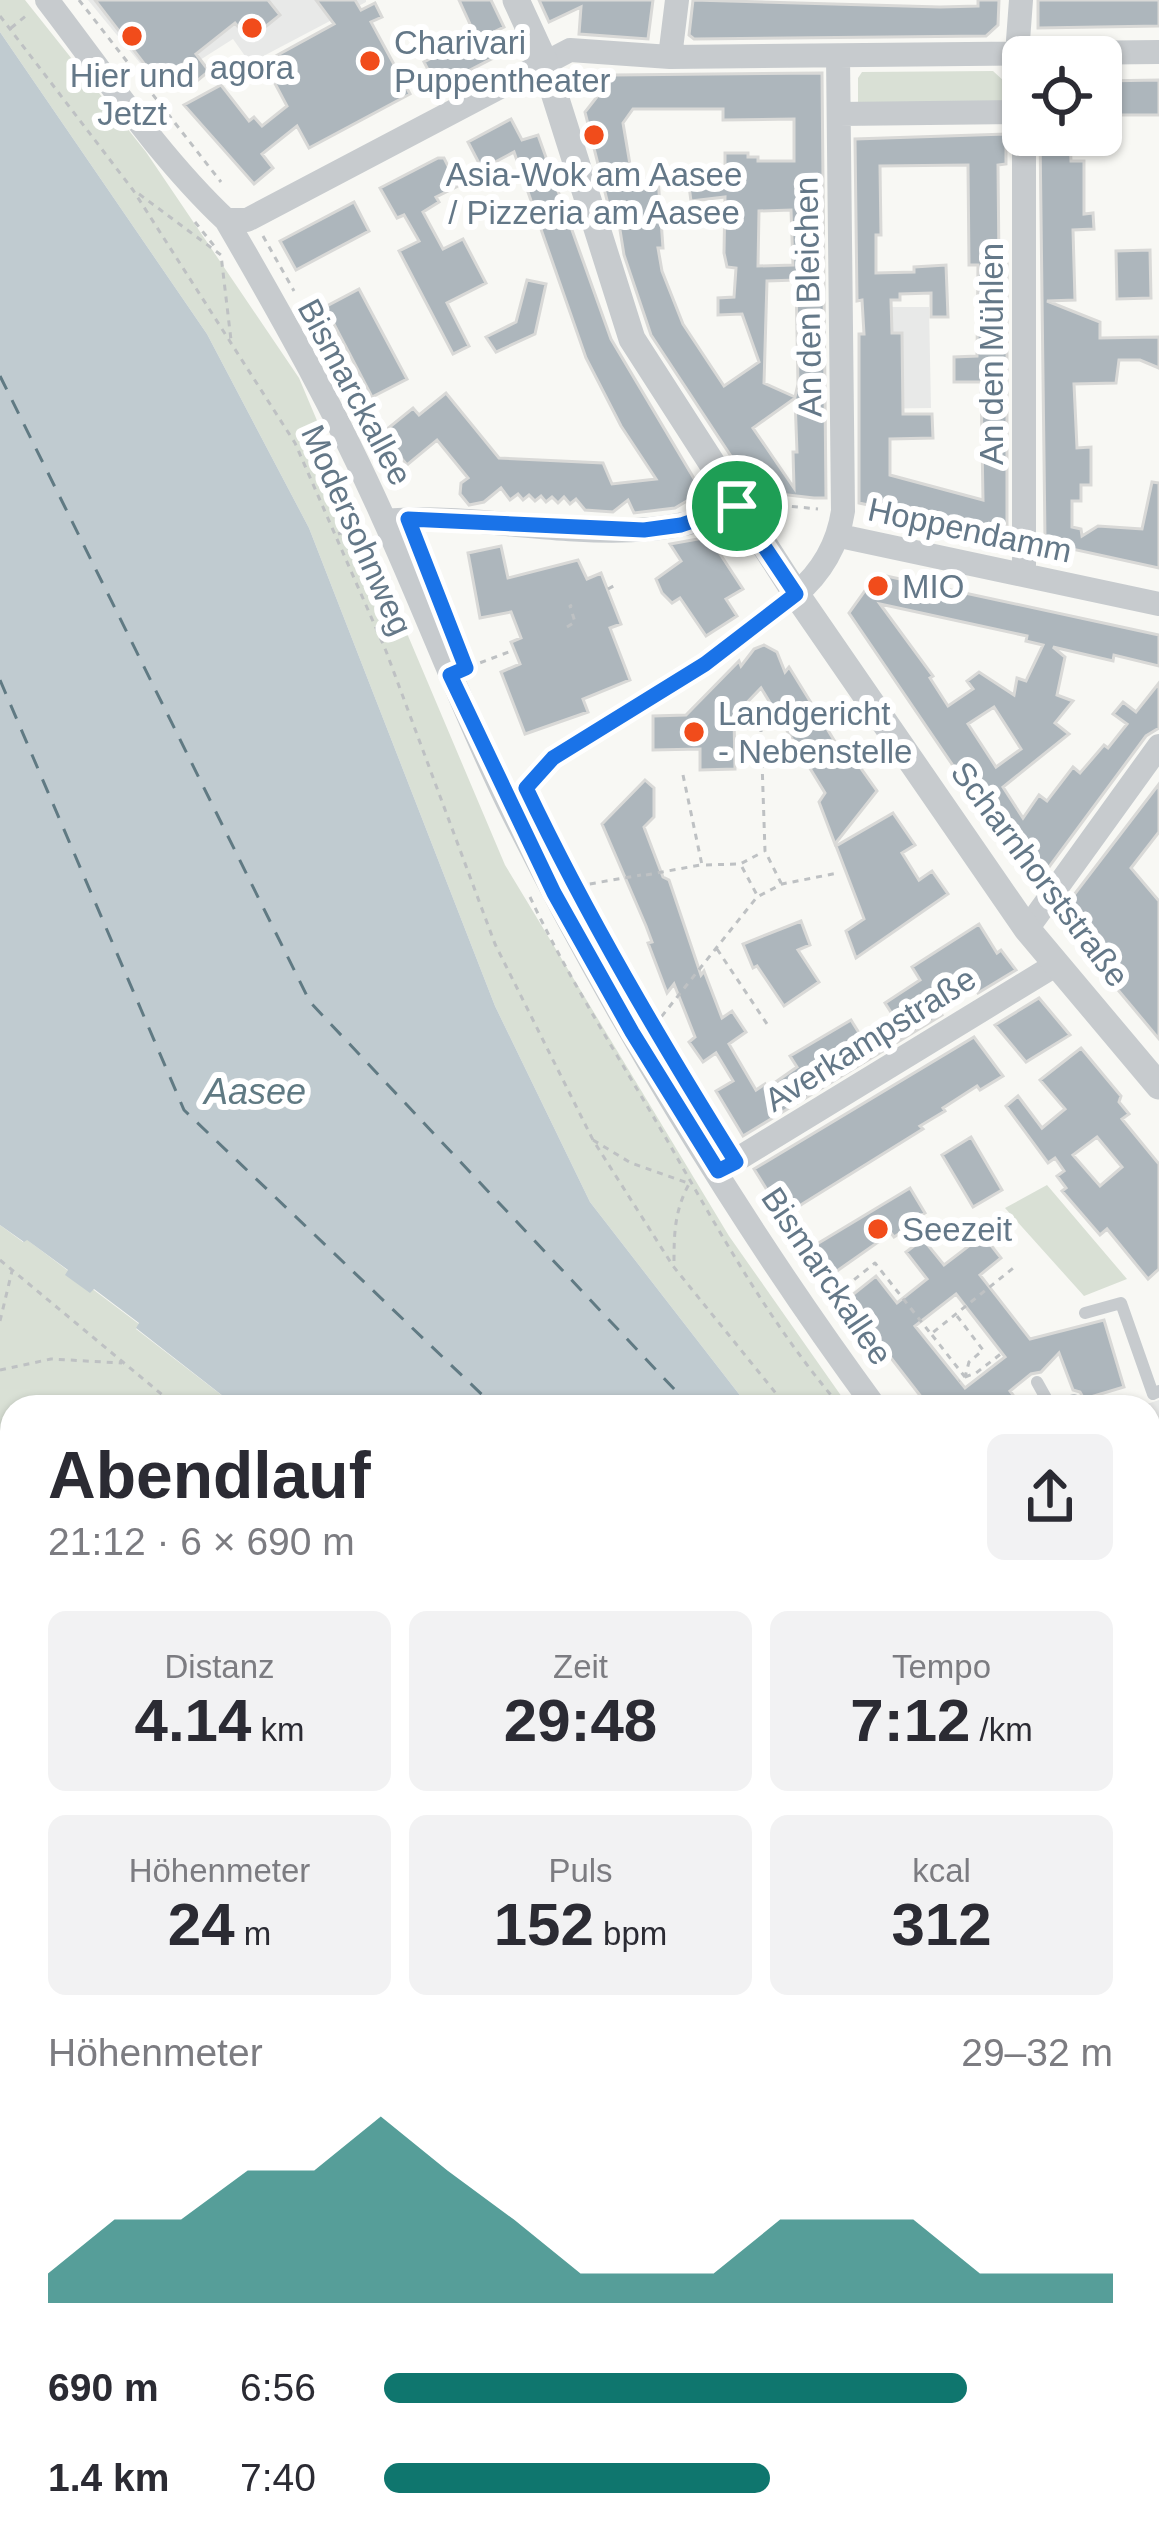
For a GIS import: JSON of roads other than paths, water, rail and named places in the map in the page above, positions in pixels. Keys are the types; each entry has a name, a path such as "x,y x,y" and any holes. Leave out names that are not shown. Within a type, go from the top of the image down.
{"street":[{"name":"Scharnhorststraße","path":"516,0 544,61 632,339 745,504 796,594 1027,929 1159,1085"},
{"path":"670,57 677,0"},
{"path":"1021,0 1021,36"},
{"name":"Bismarckallee","path":"39,6 204,199 237,220 336,419 374,523 554,893 718,1171 867,1395"},
{"path":"237,220 570,50 670,57 1002,55"},
{"path":"1122,53 1159,52"},
{"name":"An den Bleichen","path":"838,56 842,524"},
{"path":"839,114 1002,112"},
{"name":"An den Mühlen","path":"1024,156 1024,573"},
{"path":"374,523 441,518 644,530 681,525 745,504"},
{"name":"Hoppendamm","path":"796,594 810,582 842,524 1159,604"},
{"path":"1027,929 1159,746"},
{"name":"Averkampstraße","path":"718,1171 1058,964"}],"lane":[{"path":"1085,1313 1121,1303 1153,1394 1159,1391"},
{"path":"1037,1382 1044,1395"}],"water":[{"name":"Aasee","path":"0,32 207,334 309,528 495,1006 590,1202 740,1395 222,1395 136,1328 139,1323 94,1289 90,1293 65,1275 68,1270 0,1225"}],"place":[{"name":"agora","path":"252,28"},
{"name":"Hier und Jetzt","path":"132,36"},
{"name":"Charivari Puppentheater","path":"370,61"},
{"name":"Asia-Wok am Aasee / Pizzeria am Aasee","path":"594,135"},
{"name":"MIO","path":"878,586"},
{"name":"Landgericht - Nebenstelle","path":"694,732"},
{"name":"Seezeit","path":"878,1229"}]}
